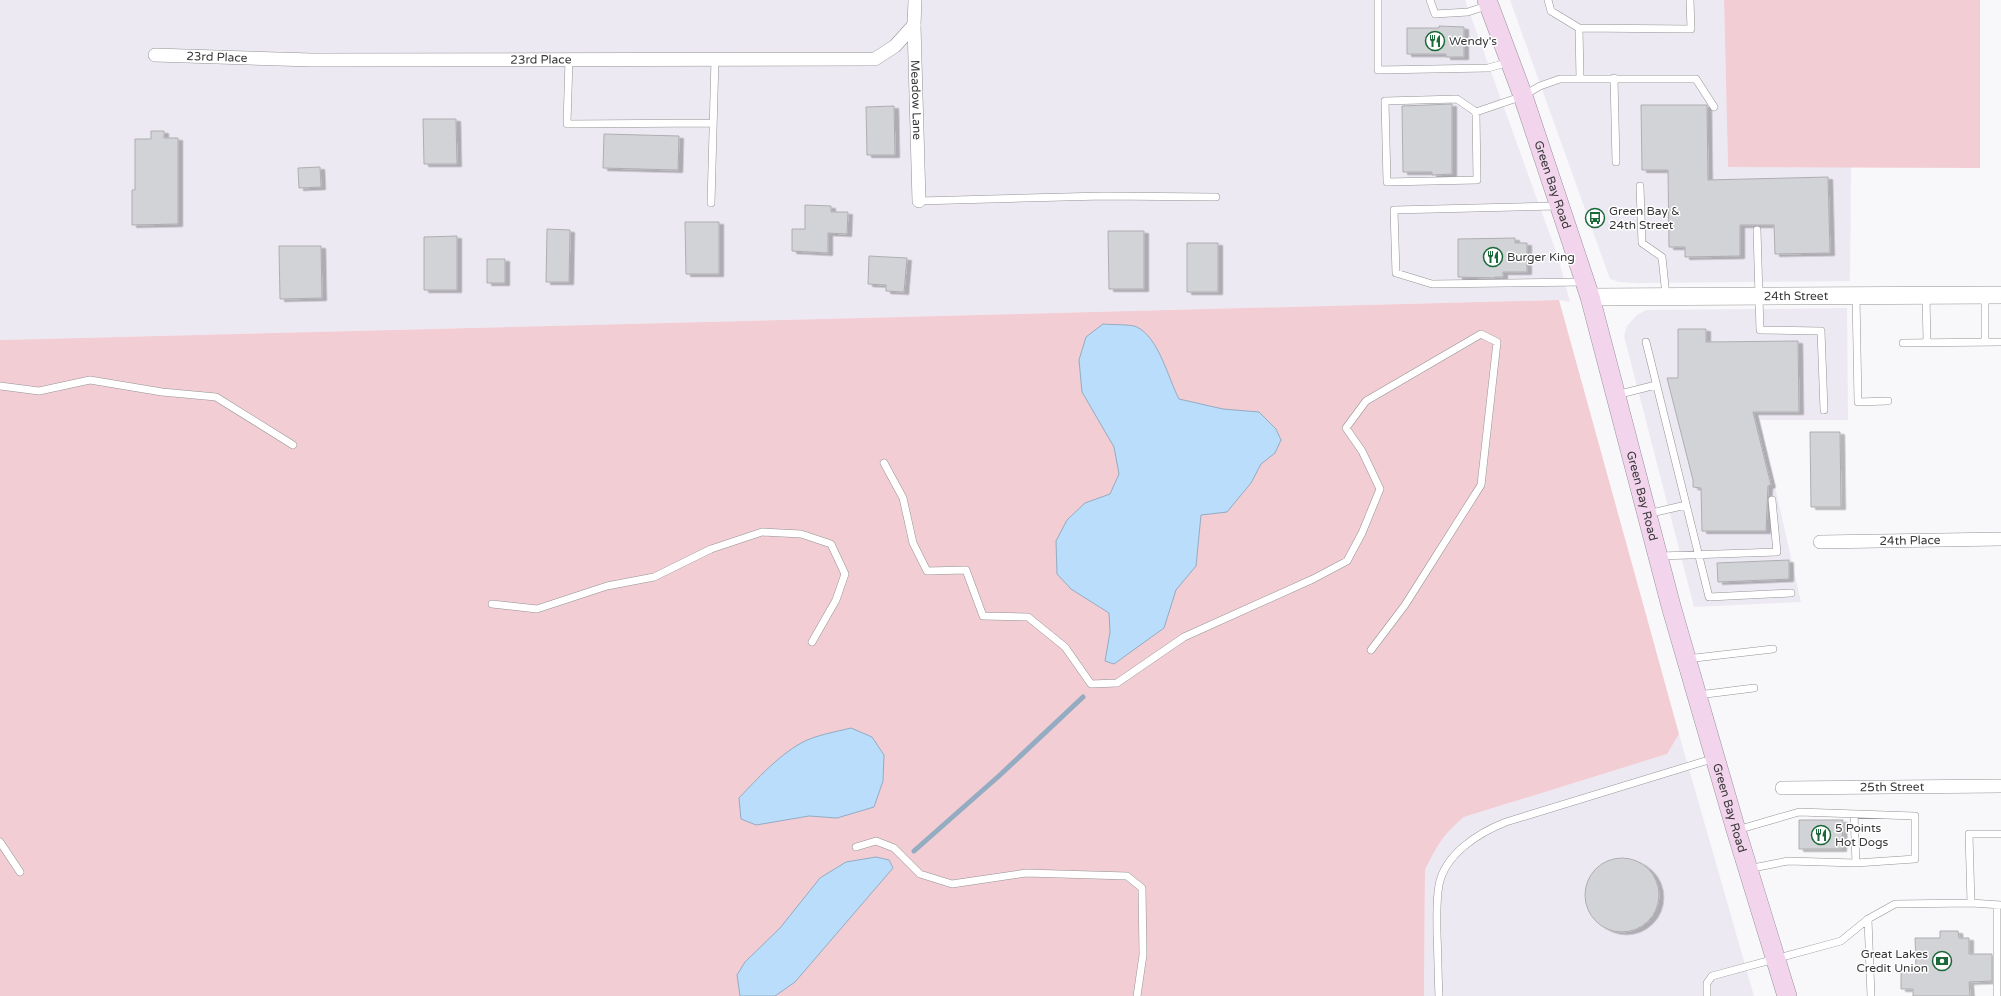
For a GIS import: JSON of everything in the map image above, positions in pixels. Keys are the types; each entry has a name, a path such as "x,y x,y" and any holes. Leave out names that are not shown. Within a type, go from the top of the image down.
{"main road":[{"name":"Green Bay Road","path":"1488,2 1523,96 1588,289 1696,695 1787,996"}],"street":[{"name":"Meadow Lane","path":"915,0 914,25 918,201"},
{"name":"23rd Place","path":"155,55 312,60 875,59 895,46 914,25"},
{"name":"24th Street","path":"1588,289 1666,296 1993,295"},
{"name":"24th Place","path":"1820,542 2001,539"},
{"name":"25th Street","path":"1782,788 2001,786"}],"lane":[{"path":"1378,0 1378,70 1488,68 1510,62"},
{"path":"1430,0 1436,14 1468,12 1488,2"},
{"path":"1548,0 1551,12 1579,28 1691,29 1690,0"},
{"path":"1579,28 1580,79"},
{"path":"712,203 715,59"},
{"path":"569,60 567,124 713,122"},
{"path":"1614,78 1616,162"},
{"path":"1476,112 1523,96 1540,86 1560,79 1696,79 1714,107"},
{"path":"1457,99 1476,112 1477,180 1387,182 1385,101 1457,99"},
{"path":"1640,186 1642,243 1662,257 1666,296"},
{"path":"918,201 1103,196 1216,197"},
{"path":"1560,206 1394,210 1396,273 1432,284 1588,289"},
{"path":"1757,230 1760,330 1821,331 1824,410"},
{"path":"1926,295 1927,342"},
{"path":"1985,342 1993,295"},
{"path":"1856,296 1858,402 1888,401"},
{"path":"884,463 903,498 913,543 927,571 966,570 983,616 1028,617 1065,647 1090,684 1117,683 1184,637 1313,579 1347,561 1362,534 1380,489 1362,452 1346,428 1366,401 1481,334 1497,342 1480,485 1405,605 1371,650"},
{"path":"1646,342 1709,597 1791,593"},
{"path":"1903,343 2001,342"},
{"path":"0,386 39,391 90,380 162,392 216,397 293,444"},
{"path":"1616,395 1656,385"},
{"path":"1658,556 1777,552 1772,500"},
{"path":"1647,514 1686,505"},
{"path":"492,604 537,609 607,586 654,577 711,549 762,532 801,534 832,544 845,574 836,600 812,642"},
{"path":"1686,659 1773,649"},
{"path":"1696,695 1754,688"},
{"path":"1439,996 1437,918 1439,884 1445,870 1452,860 1468,843 1480,834 1506,822 1715,758"},
{"path":"1736,830 1799,812 1914,816 1916,860 1856,863 1788,861 1748,869"},
{"path":"1854,814 1856,863"},
{"path":"1971,903 1969,834 2001,834"},
{"path":"856,847 876,841 894,848 920,874 952,884 1026,872 1127,876 1142,888 1143,955 1137,996"},
{"path":"0,842 20,872"},
{"path":"1707,996 1707,983 1712,976 1776,960 1841,941 1868,919 1895,904 1971,903 1999,905 1997,996"},
{"path":"1868,919 1871,996"}],"shaded area":[{"path":"0,0 1465,0 1558,257 1570,302 1559,300 0,340"},
{"path":"1510,0 1724,0 1728,166 1851,167 1850,281 1638,283 1619,282 1610,279"},
{"path":"1724,0 1980,0 1980,168 1728,167"},
{"path":"1559,300 1679,734 1667,754 1464,817 1451,829 1437,847 1425,870 1424,996 0,996 0,340"},
{"path":"1847,308 1848,420 1760,420 1801,602 1694,607 1624,336 1627,326 1637,315 1646,310"},
{"path":"1679,734 1754,996 1424,996 1425,870 1448,830 1464,817 1666,754"}],"water":[{"path":"1103,324 1134,326 1145,332 1157,349 1179,399 1223,409 1259,412 1276,429 1281,440 1275,453 1261,464 1251,483 1227,512 1201,515 1196,566 1176,590 1164,628 1114,664 1105,661 1110,632 1109,613 1071,589 1057,574 1056,541 1067,520 1085,503 1110,494 1119,474 1114,447 1082,392 1079,360 1086,337"},
{"path":"851,728 872,737 884,755 883,781 874,807 837,818 809,816 756,825 741,819 739,798 784,754 807,740"},
{"path":"876,857 889,860 893,868 795,982 775,996 740,996 737,975 745,962 780,928 820,878 846,862"}],"building":[{"name":"Wendy's","path":"1439,26 1464,27 1464,57 1446,57 1446,54 1407,54 1407,28 1439,28"},
{"path":"1452,104 1452,174 1432,175 1432,172 1403,172 1402,106"},
{"path":"1641,105 1707,105 1708,180 1828,177 1830,253 1775,254 1774,225 1740,225 1740,256 1685,257 1685,247 1669,247 1668,170 1642,170"},
{"path":"894,106 895,155 867,155 866,107"},
{"path":"423,119 456,119 457,164 424,164"},
{"path":"151,131 164,131 164,138 178,138 178,224 132,225 132,190 135,190 135,139 151,139"},
{"path":"604,134 679,136 678,170 603,168"},
{"path":"320,167 321,187 299,188 298,168"},
{"path":"805,205 831,206 831,212 848,212 847,234 828,233 828,253 792,251 792,229 805,229"},
{"path":"685,222 719,222 719,274 686,274"},
{"path":"547,229 570,230 569,282 546,282"},
{"path":"1108,231 1144,231 1144,289 1109,289"},
{"path":"457,236 457,290 424,290 424,237"},
{"name":"Burger King","path":"1515,238 1515,243 1527,243 1527,272 1503,272 1503,277 1495,278 1458,277 1458,239"},
{"path":"1187,243 1218,243 1218,292 1187,292"},
{"path":"279,246 321,246 322,298 280,299"},
{"path":"869,256 907,258 904,292 886,291 886,285 868,284"},
{"path":"487,259 505,259 505,283 487,283"},
{"path":"1678,329 1706,329 1706,342 1798,341 1799,412 1753,412 1771,485 1768,486 1766,531 1702,531 1701,488 1693,487 1693,480 1667,378 1678,378"},
{"path":"1810,432 1840,432 1841,507 1811,507"},
{"path":"1789,560 1789,579 1718,582 1717,563"},
{"name":"5 Points Hot Dogs","path":"1799,820 1843,820 1842,849 1799,849"},
{"path":"1615,858 1629,858 1643,864 1653,874 1659,888 1657,909 1653,916 1643,926 1629,932 1615,932 1601,926 1591,916 1585,902 1585,888 1591,874 1601,864"},
{"name":"Great Lakes Credit Union","path":"1940,931 1958,931 1959,938 1969,938 1969,954 1992,954 1992,981 1969,982 1970,996 1913,996 1913,989 1901,989 1901,968 1916,968 1915,938 1940,938"}],"waterway":[{"path":"914,851 1000,775 1083,697"}],"place":[{"name":"Wendy's","path":"1435,41"},
{"name":"Green Bay & 24th Street","path":"1595,218"},
{"name":"Burger King","path":"1493,257"},
{"name":"5 Points Hot Dogs","path":"1821,835"},
{"name":"Great Lakes Credit Union","path":"1942,961"}]}
